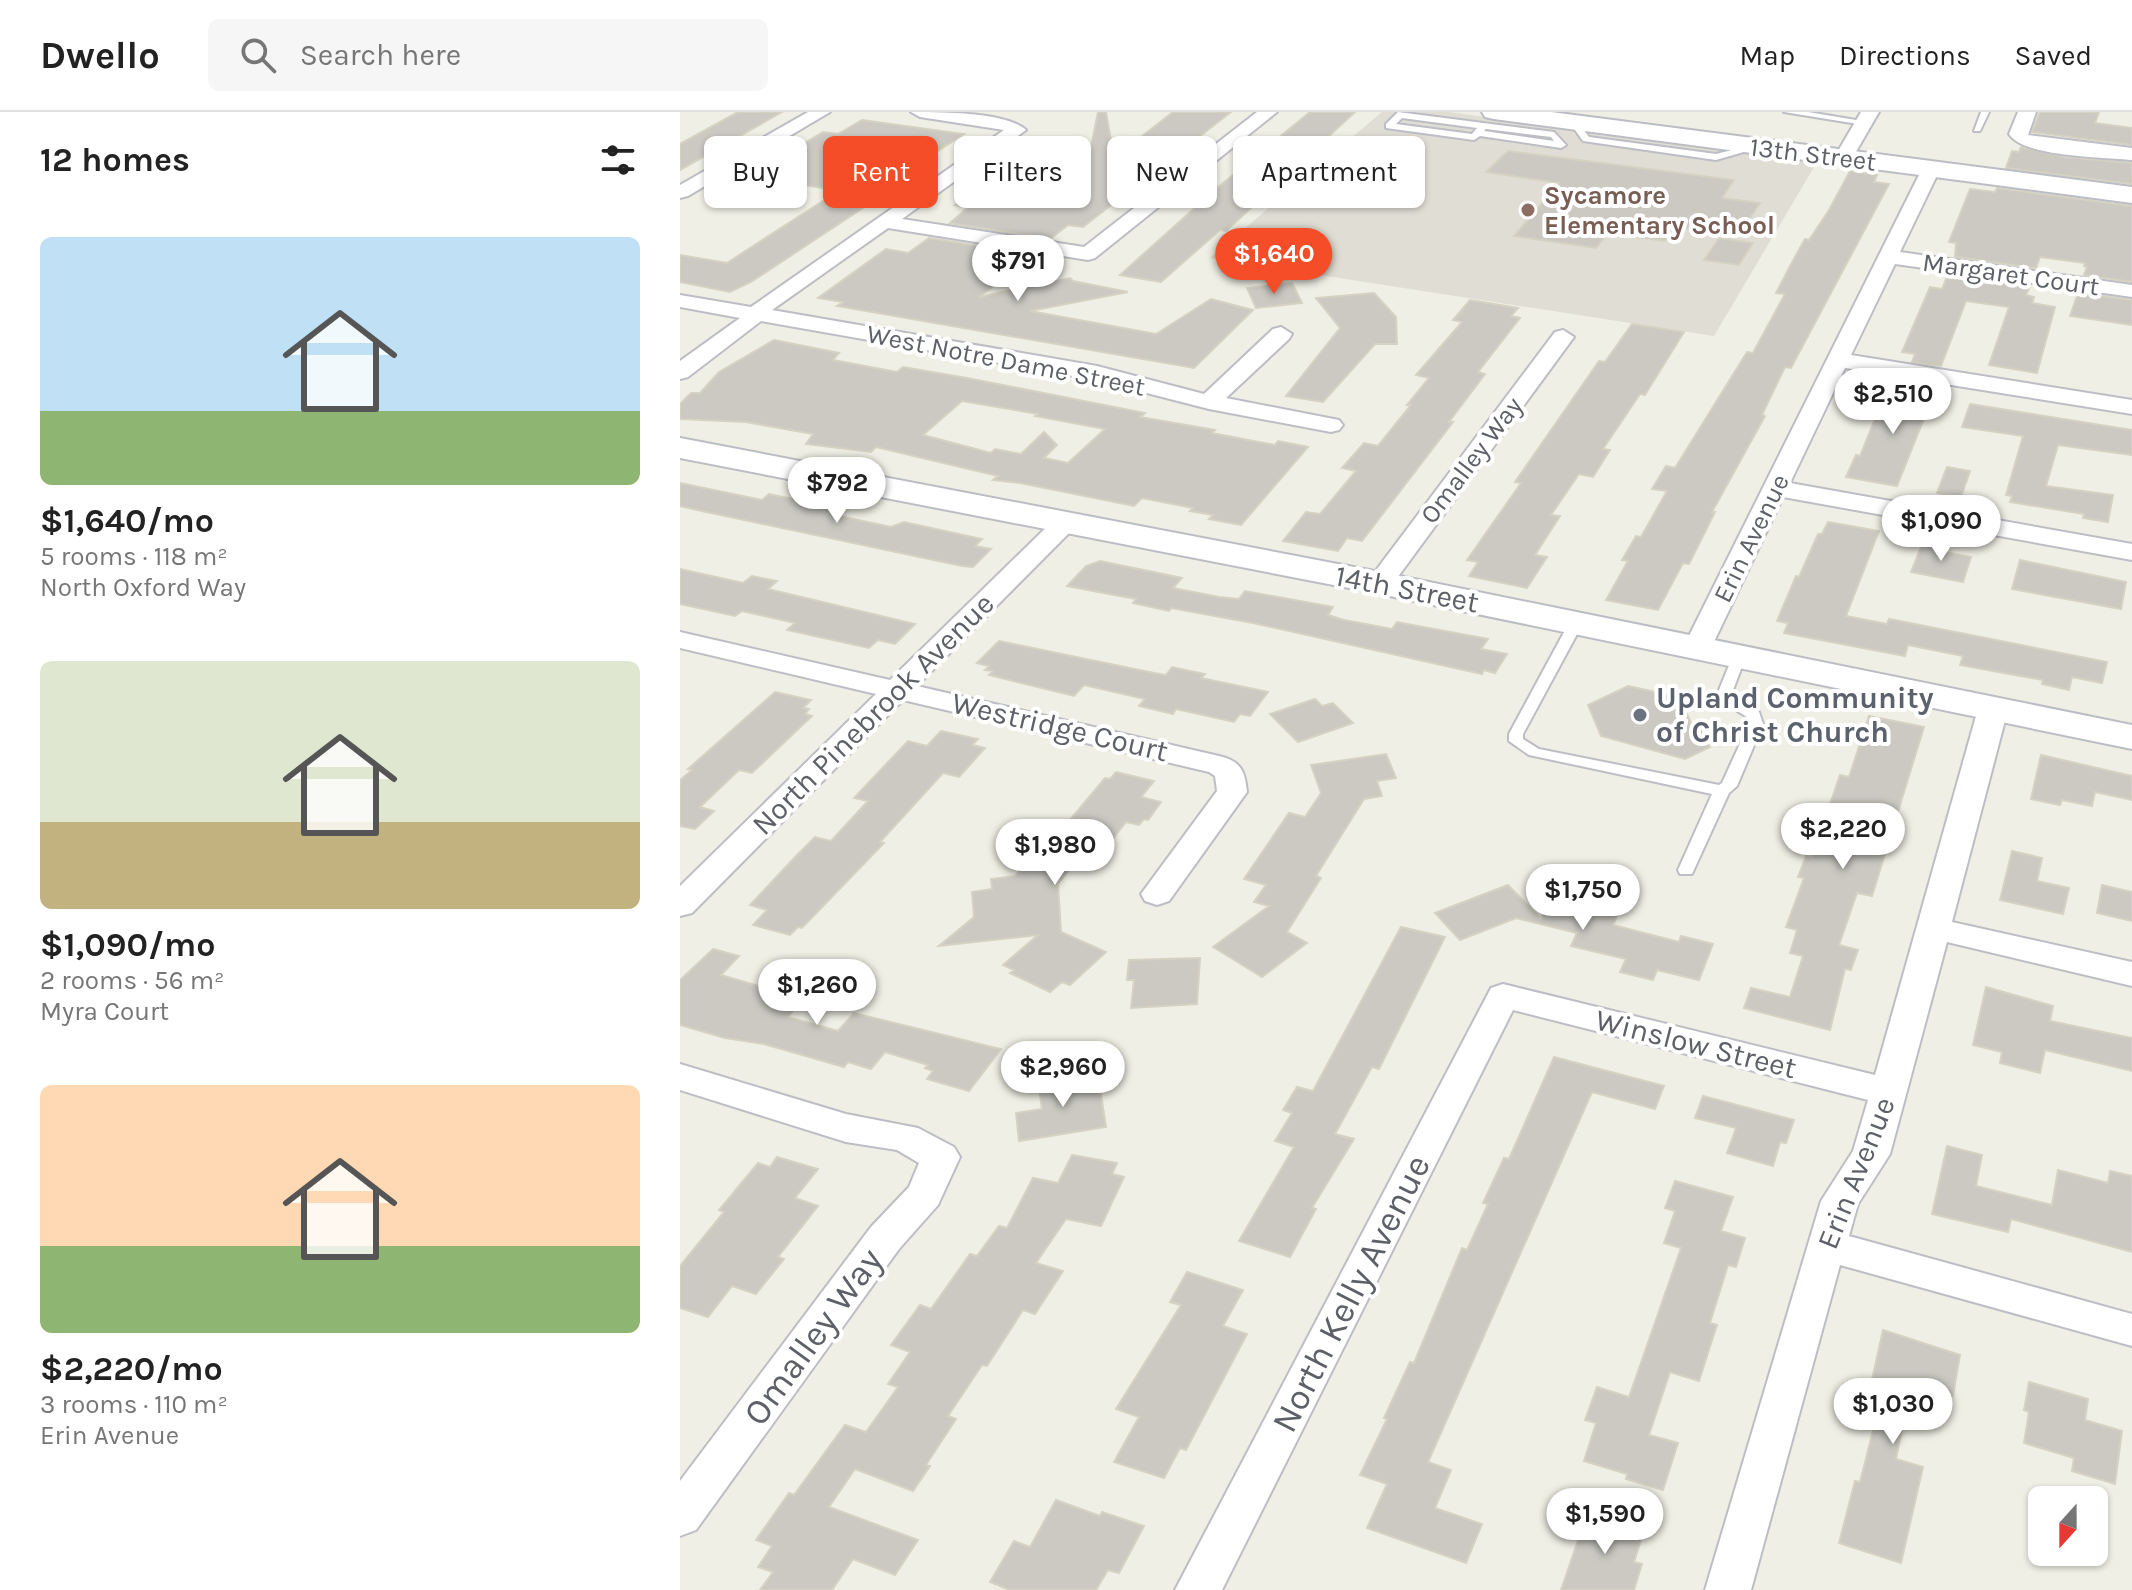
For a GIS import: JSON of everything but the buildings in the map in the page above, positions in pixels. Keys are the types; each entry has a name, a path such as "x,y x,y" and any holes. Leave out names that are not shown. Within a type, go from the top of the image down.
{"street":[{"path":"681,192 821,112"},
{"path":"680,372 755,314 1017,130 1008,125 920,112"},
{"path":"885,222 1088,254 1268,112"},
{"path":"2027,112 2018,134 2021,139 2035,144 2132,154"},
{"path":"1843,158 1867,117"},
{"name":"13th Street","path":"1485,124 1574,123 2132,195"},
{"name":"Erin Avenue","path":"1697,648 1931,169"},
{"name":"Margaret Court","path":"1889,257 2132,291"},
{"name":"West Notre Dame Street","path":"680,301 1097,373 1209,402 1331,425"},
{"path":"1209,402 1281,334"},
{"name":"Omalley Way","path":"1380,583 1563,337"},
{"path":"1838,360 2132,407"},
{"name":"14th Street","path":"680,448 1380,583 2132,737"},
{"path":"1775,488 2132,552"},
{"name":"North Pinebrook Avenue","path":"680,905 1065,523"},
{"name":"Westridge Court","path":"680,640 1206,760 1230,772 1232,792 1157,894"},
{"name":"Erin Avenue","path":"1728,1590 1840,1201 1871,1154 1993,709"},
{"path":"1932,928 2132,974"},
{"name":"Winslow Street","path":"1503,996 1889,1092"},
{"name":"North Kelly Avenue","path":"1198,1590 1503,996"},
{"name":"Omalley Way","path":"680,1077 846,1128 905,1138 941,1157 924,1195 885,1238 680,1516"},
{"path":"1826,1245 2130,1330"}],"lane":[{"path":"1788,112 1867,117"},
{"path":"1977,129 1985,112"},
{"path":"1402,113 1389,126 1485,124 1561,145 1554,135 1485,124 1402,113"},
{"path":"1463,147 1485,124"},
{"path":"1576,623 1516,734 1516,741 1534,752 1722,790"},
{"path":"1686,870 1722,790 1729,786 1756,724 1754,715 1728,699 1726,690 1739,656"}],"shaded area":[{"name":"Sycamore Elementary School","path":"1382,112 1449,112 1817,162 1714,336 1210,258 1269,208 1425,208 1425,136 1354,136"}],"place":[{"name":"Sycamore Elementary School","path":"1528,210"},
{"name":"Upland Community of Christ Church","path":"1640,715"}]}
